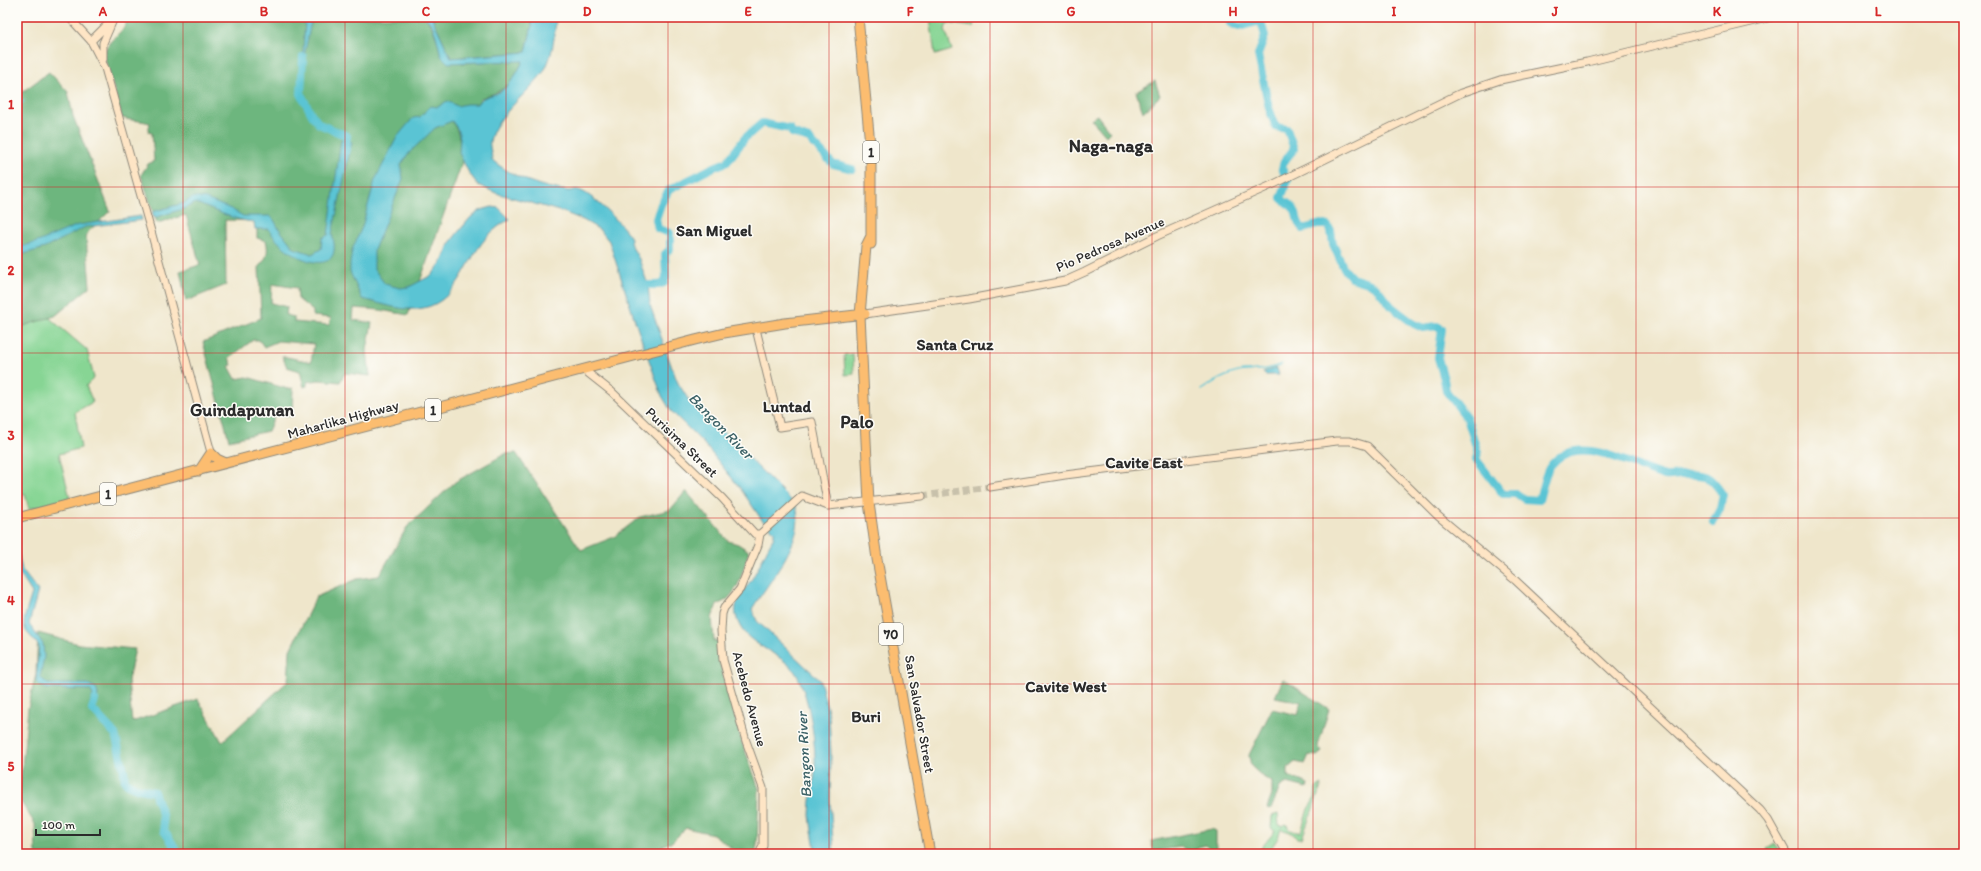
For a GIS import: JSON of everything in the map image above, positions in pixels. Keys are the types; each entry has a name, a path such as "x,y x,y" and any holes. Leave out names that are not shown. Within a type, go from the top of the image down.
{"highway":[{"name":"San Salvador Street","path":"858,17 871,156 872,195 870,238 866,246 862,317 868,403 866,412 869,502 877,559 930,854"},
{"name":"1","path":"756,329 862,317"},
{"name":"Maharlika Highway","path":"17,518 583,369 724,333 756,329"},
{"path":"198,470 211,453 217,459 226,463"}],"main road":[{"path":"69,17 92,41 104,64 146,212 214,466"},
{"name":"Pio Pedrosa Avenue","path":"862,317 1065,281 1462,93 1500,80 1587,62 1772,17"},
{"path":"92,41 114,18"},
{"path":"96,48 100,49 114,18"},
{"path":"103,43 104,64"},
{"path":"756,329 780,427 812,422 828,506 922,496"},
{"name":"Purisima Street","path":"583,369 612,392 722,498 755,534 760,534"},
{"path":"990,487 1065,475 1336,441 1350,441 1367,446 1438,516 1515,580 1760,810 1768,820 1787,854"},
{"name":"Acebedo Avenue","path":"759,854 763,846 763,788 746,741 723,660 721,631 724,608 740,588 758,545 760,534 768,526 804,496 828,506"}],"green space":[{"path":"128,17 306,17 305,21 311,21 312,17 425,17 434,31 441,56 463,63 524,60 512,80 503,89 481,98 477,104 452,121 459,135 463,160 408,315 380,310 354,308 353,320 372,323 367,350 370,376 345,373 340,382 319,380 307,382 307,386 304,387 300,371 287,367 282,356 311,362 314,344 278,341 264,347 259,340 253,340 229,358 232,365 229,366 236,379 247,377 288,389 293,388 292,416 275,415 268,431 229,440 203,342 261,318 259,266 262,264 267,255 266,241 257,238 257,221 225,220 226,285 186,301 180,271 200,265 186,215 157,223 141,175 148,164 154,161 152,133 148,132 150,123 122,118 104,55 108,44 127,23","holes":["272,284 297,288 298,299 313,311 313,316 331,318 329,325 294,322 294,317 286,315 287,307 271,303"]},
{"path":"432,17 530,17 532,25 526,52 451,58"},
{"path":"930,17 975,17 973,27 947,23 945,30 952,50 935,55"},
{"path":"49,72 68,92 73,116 110,211 88,232 86,237 90,287 55,316 17,328 17,96"},
{"path":"1155,81 1160,96 1143,112 1136,92"},
{"path":"1097,115 1110,132 1106,136 1091,119"},
{"path":"39,309 87,350 94,378 86,386 93,402 75,412 81,448 59,454 70,498 29,509 25,494 17,494 17,314"},
{"path":"853,354 854,374 845,375 844,355"},
{"path":"516,453 581,550 614,537 640,517 670,510 686,491 728,541 738,544 749,551 739,583 730,597 717,604 712,618 714,641 719,641 719,660 742,742 759,789 757,845 755,854 739,854 713,834 686,828 673,841 645,854 36,854 35,824 17,796 20,787 28,708 36,674 38,633 79,644 135,649 128,680 132,722 198,699 222,742 288,681 290,650 316,597 357,579 379,576 407,527 455,482 505,454"},
{"path":"1283,679 1329,709 1318,746 1322,752 1317,756 1309,755 1305,764 1295,762 1288,768 1288,776 1308,784 1307,788 1287,783 1280,787 1271,809 1267,808 1272,795 1272,782 1263,777 1251,766 1249,755 1272,709 1298,715 1301,702 1275,697"},
{"path":"1322,784 1302,838 1298,838 1290,832 1281,829 1278,838 1267,854 1259,854 1262,847 1275,831 1271,828 1272,816 1278,814 1279,825 1283,826 1285,824 1289,826 1289,829 1296,832 1301,832 1308,809 1315,798 1316,788"},
{"path":"1212,829 1216,831 1216,848 1211,850 1206,845 1198,847 1194,853 1181,847 1154,851 1151,841"},
{"path":"1775,844 1781,854 1770,854 1767,849"},
{"path":"1241,849 1247,854 1230,854 1233,850"}],"water":[{"path":"306,17 312,17 302,67 305,21"},
{"path":"425,17 432,17 451,58 526,52 532,25 530,17 556,17 550,59 538,79 513,105 498,124 490,142 492,160 509,172 528,181 559,190 577,190 584,192 607,210 622,226 631,238 630,243 639,259 648,285 650,305 678,383 690,402 723,432 795,504 798,517 792,545 785,559 752,609 757,621 820,680 829,715 831,754 830,800 834,854 816,854 810,815 815,770 813,734 809,708 802,685 790,666 746,634 740,626 736,615 738,599 759,567 768,546 774,537 774,531 762,520 740,488 704,444 671,411 662,396 638,330 609,241 600,230 583,220 563,212 496,193 478,185 469,173 459,153 460,138 458,130 452,121 435,128 410,152 401,165 403,179 374,250 374,269 385,284 400,288 409,287 432,275 443,260 449,244 471,217 481,210 492,207 499,208 510,219 491,232 477,250 456,286 447,296 436,303 423,308 407,309 362,299 350,272 352,250 362,227 375,180 397,137 413,118 420,117 430,106 438,107 447,101 457,106 477,104 486,97 498,93 511,82 523,61 448,63 441,56 432,25"},
{"path":"341,139 352,142 332,234 334,249 331,258 323,262 312,262 299,257 287,250 269,229 255,229 254,222 232,217 196,203 183,209 154,218 152,212 184,203 194,197 206,199 231,209 243,216 270,216 294,248 312,254 321,249 322,238 328,235"},
{"path":"141,216 142,220 85,227 45,248 17,256 17,248 40,241 78,225"},
{"path":"1277,368 1279,375 1265,375 1263,372"},
{"path":"17,548 22,570 38,591 29,624 43,644 44,657 40,677 48,684 88,684 96,688 98,694 97,700 92,709 90,704 93,695 90,690 46,689 40,686 36,681 39,646 26,631 24,624 32,593 18,571"}],"waterway":[{"path":"1232,17 1230,23 1239,27 1261,21 1265,36 1258,55 1269,108 1276,127 1287,129 1294,149 1283,164 1284,173"},
{"path":"303,57 301,94 312,115 319,124 347,136 345,151"},
{"path":"17,107 24,101"},
{"path":"648,285 658,285 664,283 666,278 665,254 670,249 670,233 658,229 656,219 661,204 669,190 727,162 745,138 762,123 790,129 792,133 809,139 833,164 852,169"},
{"path":"1288,180 1281,198 1294,209 1299,224 1303,229 1321,224 1328,226 1331,231 1333,244 1344,269 1352,278 1376,287 1392,307 1414,324 1423,328 1437,326 1442,329 1438,358 1446,391 1467,418 1478,453 1476,459 1503,494 1517,494 1524,499 1539,500 1547,472 1560,457 1574,451 1589,451 1621,459 1665,476 1706,476 1714,482 1723,495 1720,509 1713,522"},
{"path":"1201,390 1233,373 1268,369 1282,364"},
{"path":"95,700 92,709 115,734 124,770 125,782 136,788 154,792 162,814 164,831 178,854"}],"tunnel":[{"path":"922,496 990,487"}],"district":[{"name":"Naga-naga","path":"1111,146"},
{"name":"San Miguel","path":"714,230"},
{"name":"Santa Cruz","path":"955,344"},
{"name":"Luntad","path":"787,406"},
{"name":"Guindapunan","path":"242,410"},
{"name":"Palo","path":"857,422"},
{"name":"Cavite East","path":"1144,462"},
{"name":"Cavite West","path":"1066,686"},
{"name":"Buri","path":"866,716"}],"water label":[{"name":"Bangon River","path":"721,426"},
{"name":"Bangon River","path":"804,755"}]}
